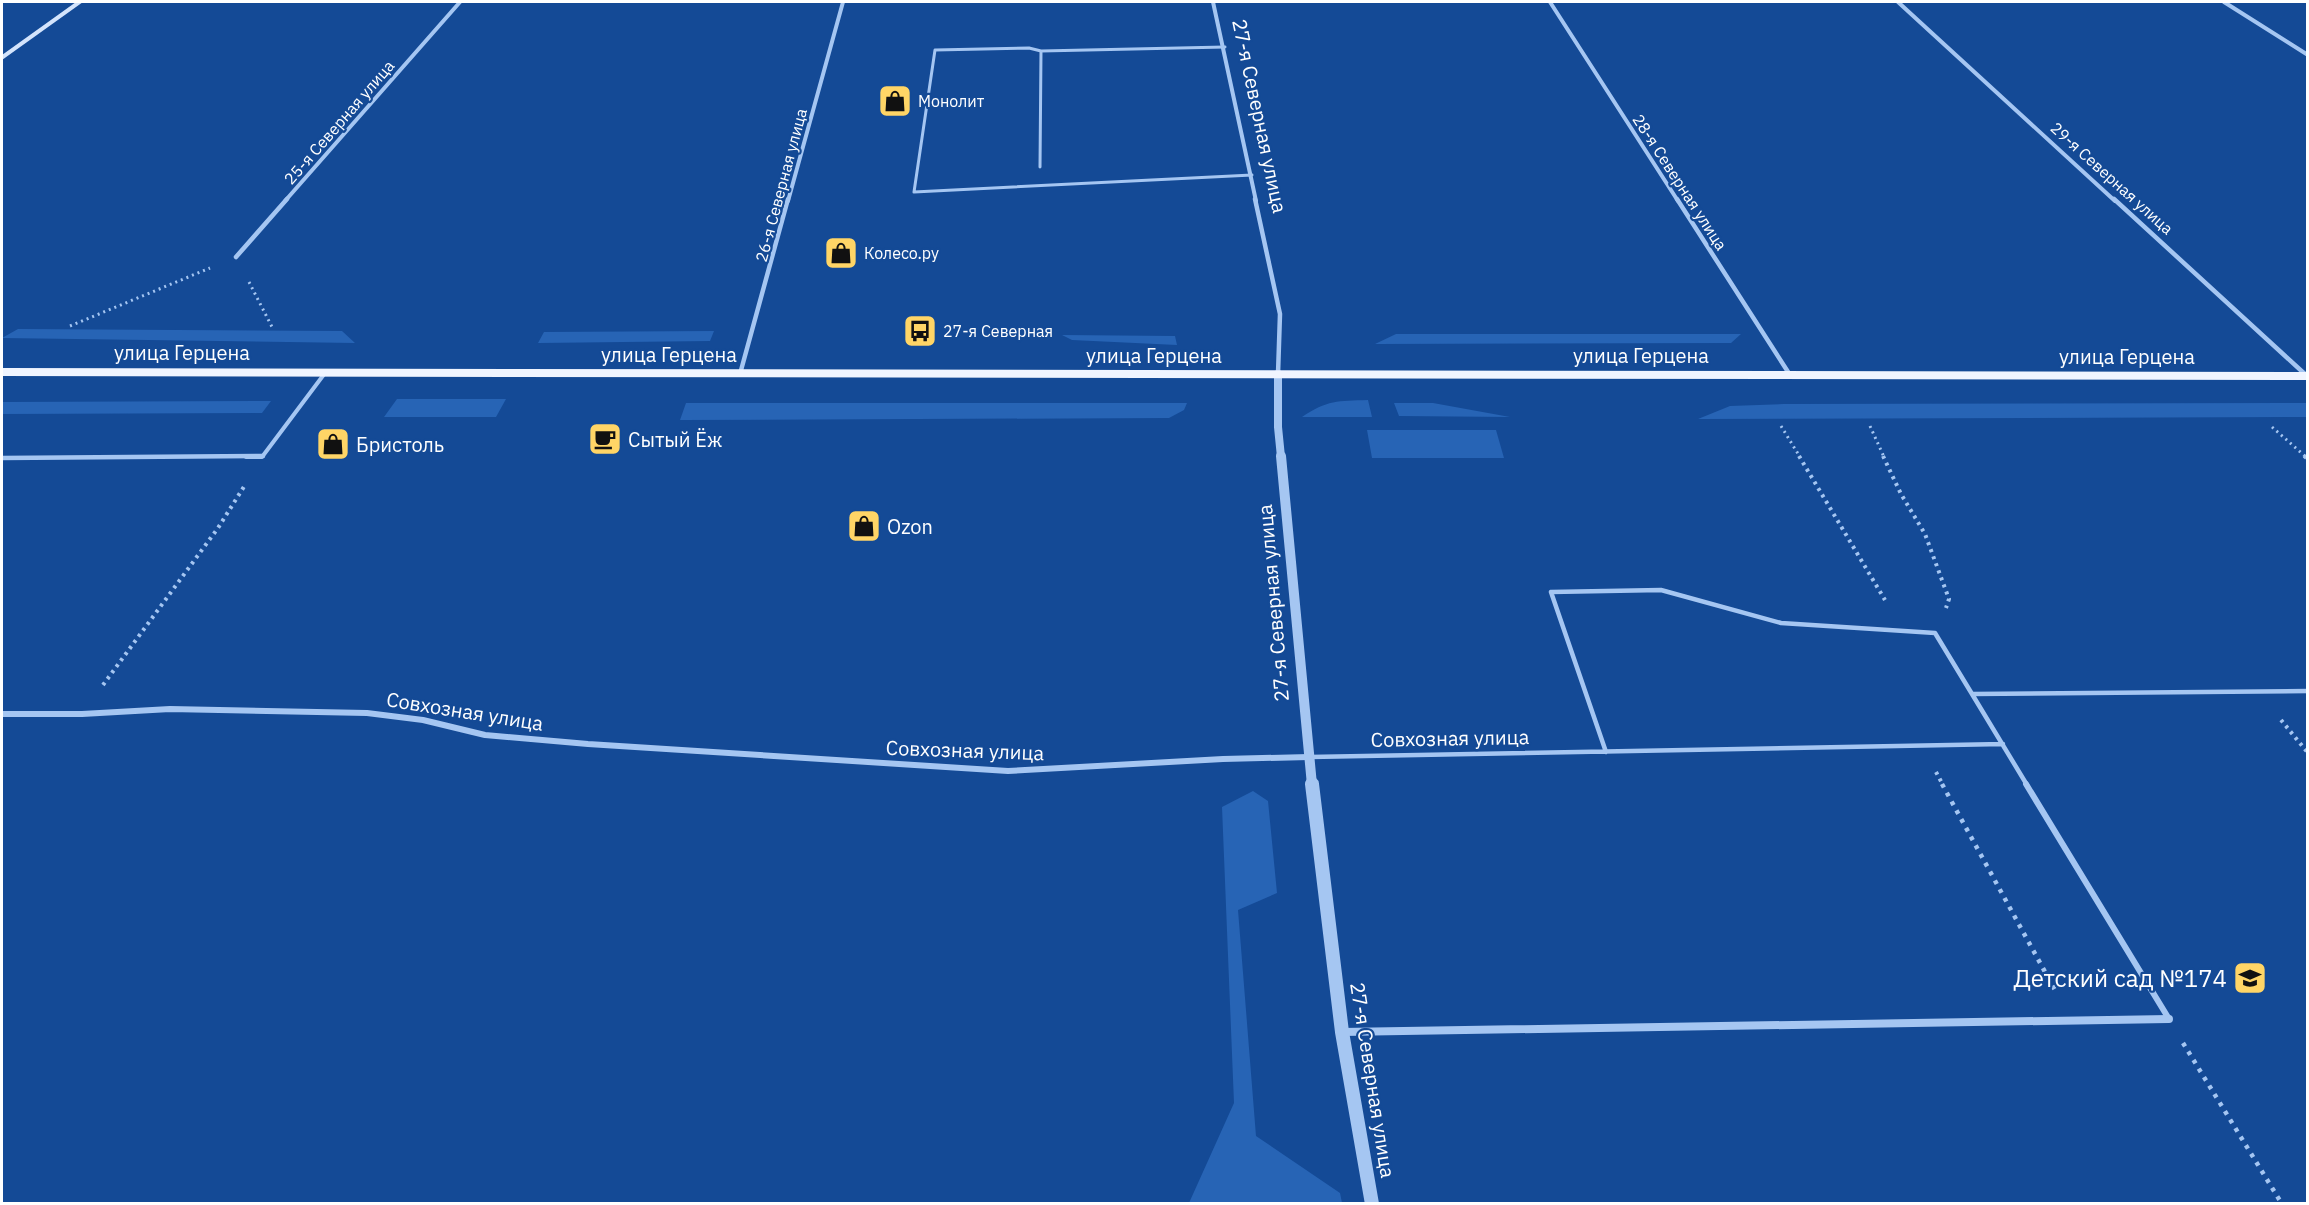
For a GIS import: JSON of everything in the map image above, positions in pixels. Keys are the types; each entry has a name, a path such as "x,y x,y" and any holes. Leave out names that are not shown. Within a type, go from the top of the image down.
{"main road":[{"path":"2,58 80,2"},
{"name":"улица Герцена","path":"2,372 2307,375"}],"street":[{"name":"25-я Северная улица","path":"236,257 460,2"},
{"name":"26-я Северная улица","path":"740,374 843,2"},
{"name":"27-я Северная улица","path":"1213,2 1225,47 1280,314 1278,427 1309,758 1342,1032 1372,1203"},
{"name":"28-я Северная улица","path":"1550,2 1790,375"},
{"name":"29-я Северная улица","path":"1898,2 2307,375"},
{"path":"2224,2 2307,55"},
{"name":"Совхозная улица","path":"2,714 82,714 182,709 366,713 423,720 485,735 1008,771 1223,759 1309,758"},
{"path":"1342,1032 2169,1019"}],"lane":[{"path":"1225,47 1041,51 1029,48 935,50 914,192 1252,175"},
{"path":"1040,167 1041,51"},
{"path":"2,458 262,457 326,371"},
{"path":"1606,752 1551,592 1661,590 1781,623 1935,633 2169,1019"},
{"path":"1972,694 2307,691"},
{"name":"Совхозная улица","path":"1309,758 2003,744"}],"path":[{"path":"70,326 236,257 272,327"},
{"path":"1781,426 1904,632"},
{"path":"1870,426 1900,494 1925,534 1949,599 1935,633"},
{"path":"2271,427 2307,459"},
{"path":"82,714 218,528 262,457"},
{"path":"1921,745 2072,1021"},
{"path":"2169,1019 2282,1203"}],"shaded area":[{"path":"18,329 342,331 355,343 2,338"},
{"path":"714,331 710,341 538,343 544,332"},
{"path":"1396,334 1741,334 1731,343 1375,344"},
{"path":"1062,335 1175,336 1177,345 1072,340"},
{"path":"397,399 506,399 496,417 384,417"},
{"path":"1368,400 1372,417 1302,417 1333,402"},
{"path":"271,401 262,413 2,414 2,402"},
{"path":"686,403 1187,403 1184,410 1169,418 680,420"},
{"path":"1394,403 1433,403 1510,417 1399,416"},
{"path":"2307,403 2307,417 1698,419 1730,406 1784,404"},
{"path":"1367,430 1496,430 1504,458 1372,458"},
{"path":"1253,791 1268,801 1277,893 1238,910 1256,1136 1340,1193 1342,1203 1189,1203 1234,1103 1222,807"}],"place":[{"name":"Монолит","path":"895,101"},
{"name":"Колесо.ру","path":"841,253"},
{"name":"27-я Северная","path":"920,331"},
{"name":"Сытый Ёж","path":"605,439"},
{"name":"Бристоль","path":"333,444"},
{"name":"Ozon","path":"864,526"},
{"name":"Детский сад №174","path":"2250,978"}]}
